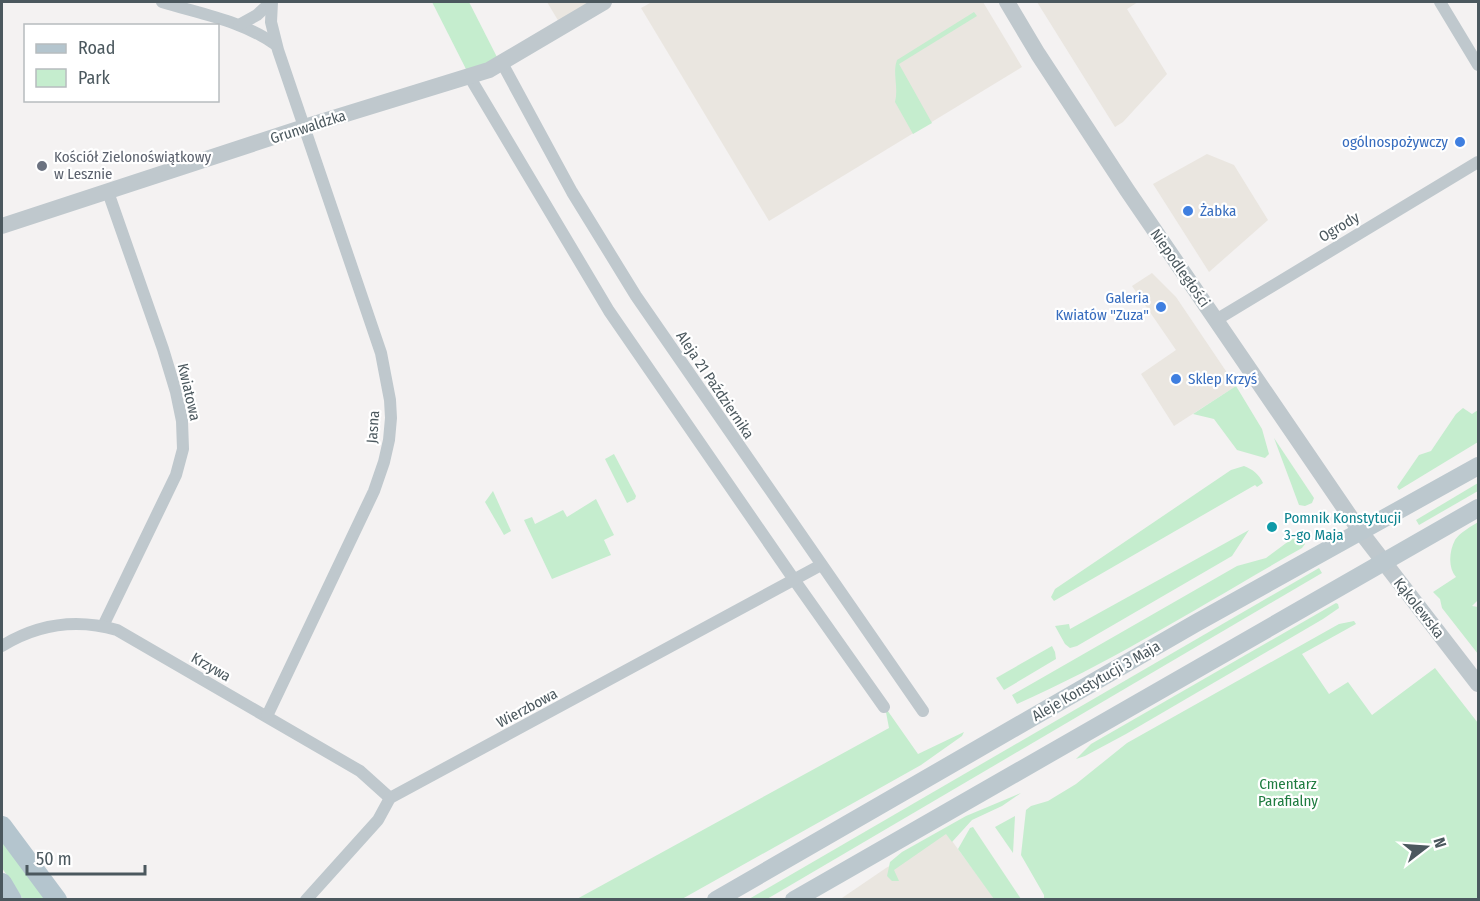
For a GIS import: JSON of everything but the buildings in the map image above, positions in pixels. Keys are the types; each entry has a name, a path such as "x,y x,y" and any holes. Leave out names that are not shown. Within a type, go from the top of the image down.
{"main road":[{"name":"Aleje Konstytucji 3 Maja","path":"716,900 1206,617 1479,466"},
{"path":"794,900 1479,508"},
{"path":"2,826 57,900"},
{"path":"2,883 12,900"}],"street":[{"path":"162,2 240,25 258,32 276,45"},
{"path":"240,25 257,15 271,2"},
{"name":"Jasna","path":"267,716 374,491 389,440 391,418 381,352 276,45 271,22 271,2"},
{"name":"Grunwaldzka","path":"2,226 304,127 489,70 604,2"},
{"name":"Niepodległości","path":"1007,2 1080,121 1360,531"},
{"path":"1440,2 1479,65"},
{"name":"Aleja 21 Października","path":"502,63 572,192 636,296 923,711"},
{"path":"469,76 609,311 885,707"},
{"name":"Ogrody","path":"1216,320 1479,162"},
{"name":"Kwiatowa","path":"103,626 176,475 183,449 182,421 176,392 108,192"},
{"name":"Kąkolewska","path":"1360,531 1479,684"},
{"name":"Wierzbowa","path":"390,798 821,565"},
{"name":"Krzywa","path":"2,646 25,633 47,626 90,624 127,635 360,771 390,798"},
{"path":"306,900 378,820 390,798"}],"shaded area":[{"path":"547,2 604,2 562,27"},
{"path":"652,2 983,2 1022,67 769,221 641,8"},
{"path":"1037,2 1138,2 1127,9 1167,74 1123,122 1115,127"},
{"path":"1207,154 1234,165 1268,220 1209,272 1153,184"},
{"path":"1152,273 1176,297 1236,386 1174,426 1141,374 1176,350 1132,286"},
{"path":"946,833 995,899 839,900 886,868"}],"green space":[{"path":"432,2 469,2 500,63 469,75"},
{"path":"974,12 977,16 899,64 932,123 913,134 895,102 897,60"},
{"path":"1236,386 1262,429 1269,454 1265,458 1237,450 1214,419 1193,414"},
{"path":"1463,408 1472,414 1478,410 1478,442 1399,490 1397,487 1419,455 1431,451 1456,414"},
{"path":"1274,438 1314,498 1312,503 1305,506 1299,505"},
{"path":"614,454 636,496 627,503 605,459"},
{"path":"1244,466 1255,472 1263,483 1257,487 1255,485 1054,601 1051,597 1055,589 1231,470"},
{"path":"1478,483 1478,491 1419,525 1416,520"},
{"path":"493,491 511,531 504,535 485,502"},
{"path":"596,499 614,535 604,540 611,555 552,579 524,520 532,517 535,524 563,510 567,517"},
{"path":"1478,522 1478,600 1472,606 1478,607 1478,654 1442,608 1440,599 1433,592 1456,577 1451,564 1453,544 1459,535"},
{"path":"1249,530 1232,556 1077,646 1070,648 1065,644 1055,626 1069,624 1070,629"},
{"path":"1297,535 1305,544 1302,548 1090,669 1017,704 1012,695 1237,566 1266,558"},
{"path":"1319,568 1322,573 767,899 749,899"},
{"path":"1336,603 1339,608 1323,619 1126,734 1076,759 1091,744"},
{"name":"Cmentarz Parafialny","path":"1354,621 1356,624 1302,654 1329,694 1348,682 1372,715 1435,668 1478,723 1478,899 1044,899 1044,895 1021,855 1026,810 1031,806 1048,801 1076,784 1127,743 1339,624"},
{"path":"1052,646 1056,659 1004,690 996,678"},
{"path":"885,707 918,754 964,732 962,736 921,765 682,899 575,900 889,728"},
{"path":"1021,793 1002,806 972,820 952,842 946,834 894,870 899,881 892,881 887,876 890,862 902,852 966,816"},
{"path":"1015,816 1013,853 995,827"},
{"path":"973,827 1021,899 994,899 958,849 970,828"},
{"path":"2,838 46,899 23,899 2,868"}],"place":[{"name":"ogólnospożywczy","path":"1460,142"},
{"name":"Kościół Zielonoświątkowy w Lesznie","path":"42,166"},
{"name":"Żabka","path":"1188,211"},
{"name":"Galeria Kwiatów \"Zuza\"","path":"1161,307"},
{"name":"Sklep Krzyś","path":"1176,379"},
{"name":"Pomnik Konstytucji 3-go Maja","path":"1272,527"}]}
